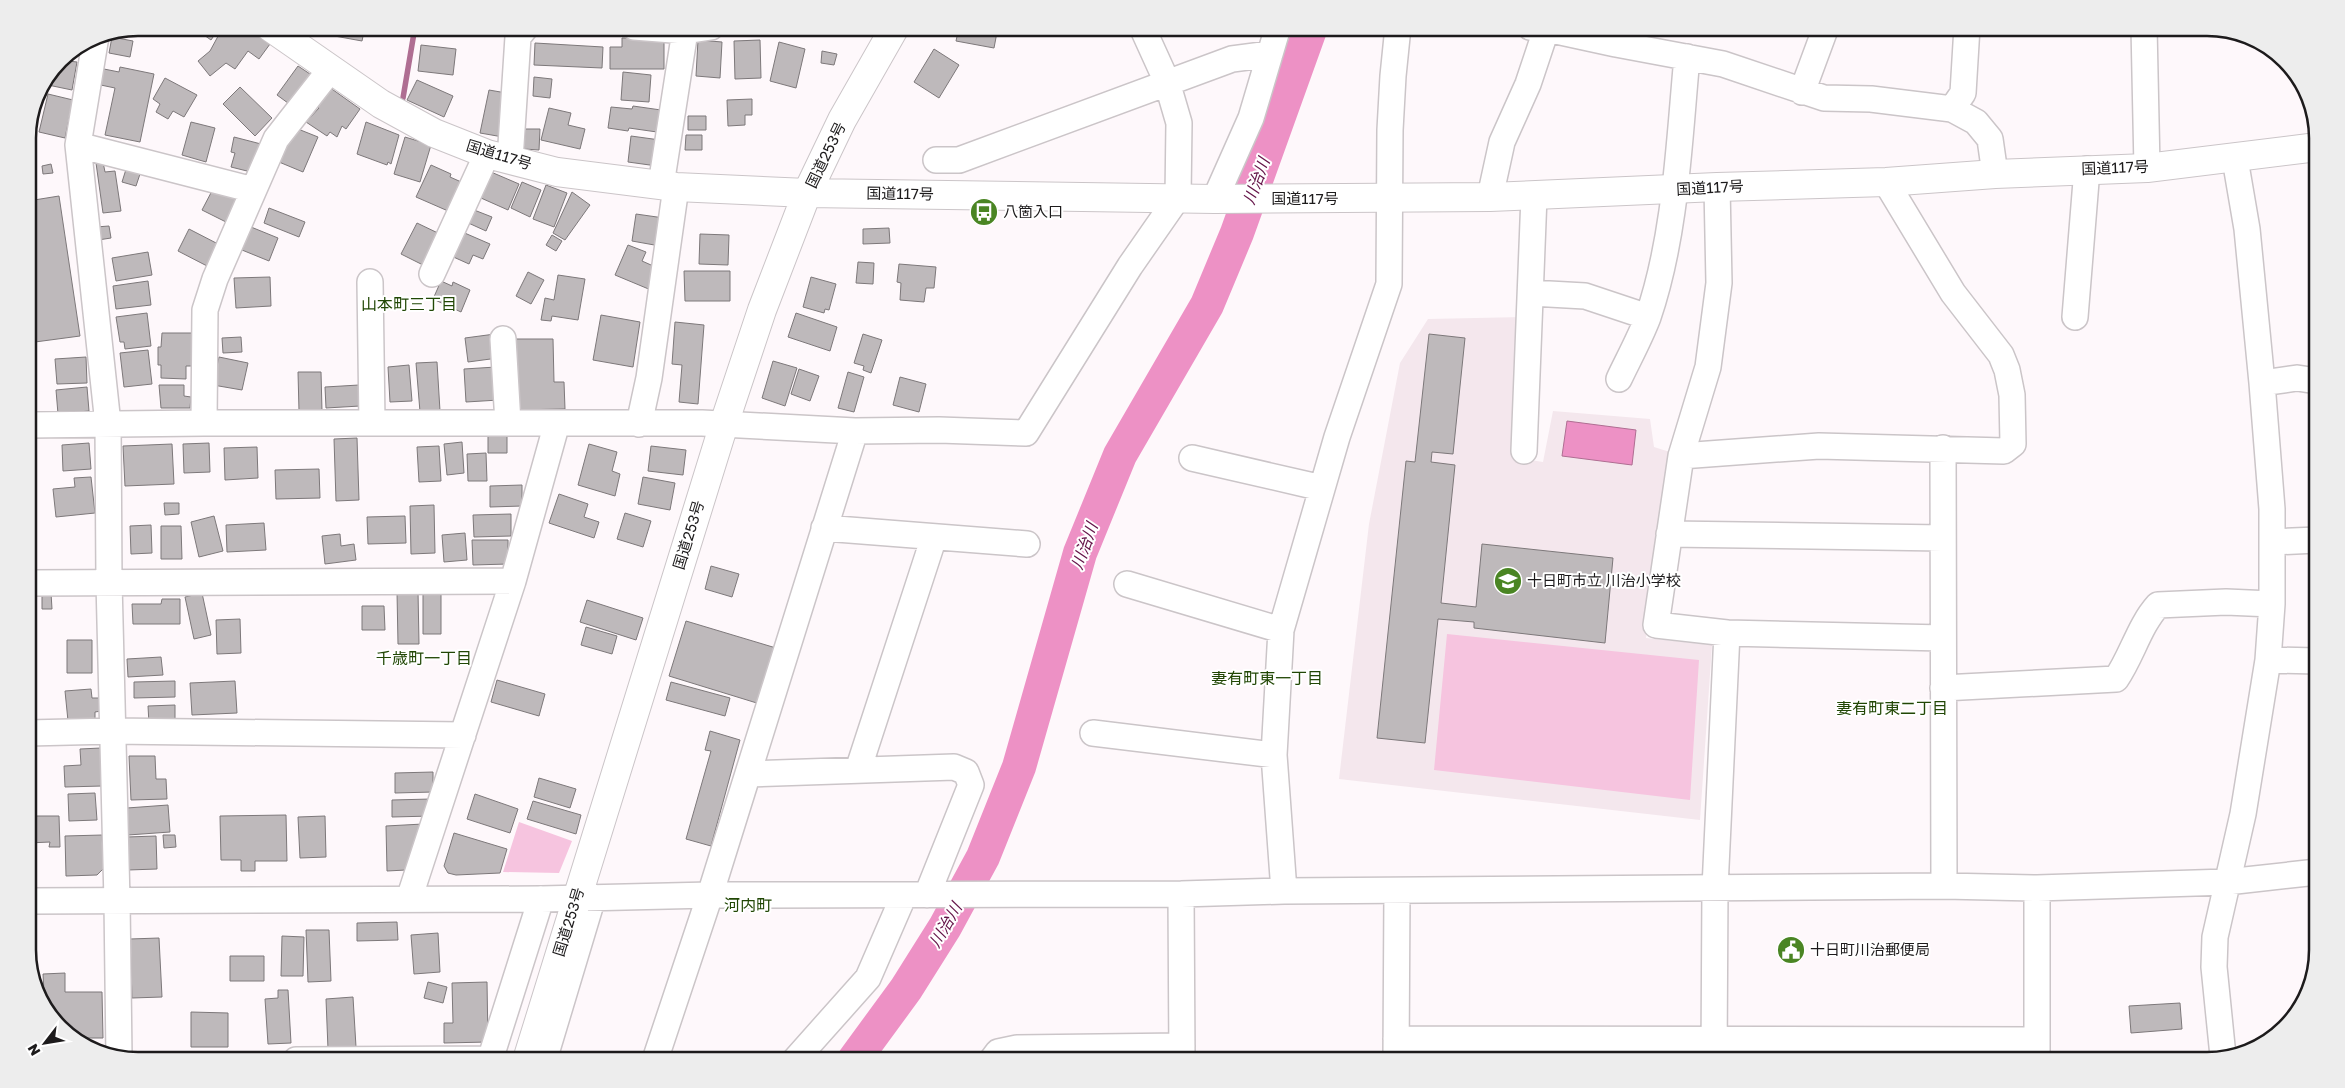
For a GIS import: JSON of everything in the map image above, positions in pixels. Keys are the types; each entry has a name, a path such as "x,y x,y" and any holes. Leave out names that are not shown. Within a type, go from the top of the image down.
{"highway":[{"name":"国道117号","path":"281,36 381,104 434,133 498,157 557,172 669,186 806,193 1215,199 1391,199 1534,196 1717,187 1886,182 2088,169 2148,168 2309,148"},
{"name":"国道253号","path":"530,1052 585,897 724,424 762,310 806,193 842,120 890,36"}],"street":[{"path":"432,274 498,157 519,36"},
{"path":"639,424 649,378 684,36"},
{"path":"36,425 204,423 724,424 855,431 939,430 1026,433 1130,266 1178,197 1179,123 1167,82 1146,36"},
{"path":"1215,199 1251,118 1276,36"},
{"path":"1284,891 1274,755 1281,630 1337,437 1389,284 1390,130 1392,76 1397,36"},
{"path":"1490,197 1502,142 1528,84 1540,36"},
{"path":"1620,36 1687,57 1722,64 1824,98 1871,99 1952,109 1976,122 1990,139 1995,174"},
{"path":"1802,92 1823,36"},
{"path":"1952,109 1963,93 1967,36"},
{"path":"2144,36 2148,168"},
{"path":"94,46 78,145 108,424 109,582 117,901 118,1050"},
{"path":"936,160 959,160 1167,82 1232,60 1270,54"},
{"path":"1619,379 1648,317 1661,270 1675,189 1687,57"},
{"path":"204,423 205,310 215,278 276,139 330,70"},
{"path":"78,145 253,190"},
{"path":"2222,1051 2214,967 2215,937 2242,814 2268,660 2272,604 2272,509 2262,383 2247,229 2235,158"},
{"path":"2075,317 2088,169"},
{"path":"1681,456 1819,446 2004,451 2013,444 2012,395 2007,370 2001,354 1953,293 1886,182"},
{"path":"1717,187 1719,283 1708,367 1681,456 1656,625 1727,632 1943,638"},
{"path":"1524,451 1534,196"},
{"path":"370,282 372,423"},
{"path":"1531,293 1585,296 1648,317"},
{"path":"503,339 508,423"},
{"path":"2262,383 2297,378 2309,380"},
{"path":"409,899 513,581 557,423"},
{"path":"659,1052 710,895 855,431"},
{"path":"1943,448 1944,886"},
{"path":"1192,458 1322,488"},
{"path":"824,528 1027,544"},
{"path":"1668,534 1943,538"},
{"path":"858,770 934,537"},
{"path":"2272,542 2309,540"},
{"path":"36,582 513,581"},
{"path":"1127,584 1281,630"},
{"path":"1943,688 2116,680 2127,663 2151,612 2158,605 2226,602 2272,604"},
{"path":"1714,1050 1715,888 1727,632"},
{"path":"2268,660 2309,661"},
{"path":"36,733 112,731 463,735"},
{"path":"1093,733 1274,755"},
{"path":"748,774 954,767 966,772 971,785 922,895 868,978 802,1052"},
{"path":"36,902 541,899 710,895 1180,894 1284,891 1944,886 2038,888 2226,882 2309,873"},
{"path":"1397,891 1396,1050 2037,1050 2038,888"},
{"path":"1180,894 1182,1052"},
{"path":"546,1052 585,897"},
{"path":"493,1052 541,899"},
{"path":"998,1052 1017,1048 1149,1052"}],"shaded area":[{"name":"十日町市立 川治小学校","path":"1523,317 1517,458 1543,462 1553,411 1650,419 1654,447 1673,453 1661,510 1646,638 1712,645 1700,820 1339,779 1369,524 1400,363 1428,319"},
{"path":"1567,421 1636,430 1632,465 1562,456"},
{"path":"1447,634 1699,660 1690,800 1434,770"},
{"path":"519,822 572,841 559,873 503,872"}],"building":[{"path":"205,36 214,36 211,40"},
{"path":"218,36 259,36 270,44 259,59 248,51 235,69 226,63 210,76 198,61 210,51"},
{"path":"334,36 363,36 362,41"},
{"path":"957,36 996,36 994,48 956,41"},
{"path":"118,38 133,41 130,57 109,53 111,40"},
{"path":"622,38 664,38 664,69 610,69 610,47 622,47"},
{"path":"698,40 722,42 720,78 696,76"},
{"path":"760,40 761,78 735,79 734,41"},
{"path":"779,42 805,49 796,88 770,81"},
{"path":"535,43 603,47 602,68 534,65"},
{"path":"421,45 456,49 453,75 418,71"},
{"path":"934,49 959,65 939,98 914,82"},
{"path":"822,51 837,54 834,65 821,63"},
{"path":"71,61 77,62 72,90 51,86"},
{"path":"298,66 313,76 292,106 277,95"},
{"path":"120,67 154,74 140,142 105,135 115,88 96,84 99,68 119,72"},
{"path":"623,72 651,75 649,102 621,100"},
{"path":"534,77 552,79 550,98 533,96"},
{"path":"165,78 197,95 184,117 173,111 168,119 156,112 160,104 153,99"},
{"path":"417,80 453,96 444,117 407,100"},
{"path":"240,87 272,118 255,136 223,104"},
{"path":"329,87 360,109 346,129 342,126 337,137 330,132 327,136 306,122 319,108 315,106"},
{"path":"489,90 512,94 503,137 480,133"},
{"path":"48,94 73,100 65,138 39,132"},
{"path":"752,99 752,115 745,115 745,125 728,126 727,100"},
{"path":"633,106 661,110 657,132 629,128 628,131 608,128 611,107 632,109"},
{"path":"549,108 571,113 568,125 585,129 580,149 541,140"},
{"path":"688,116 706,116 706,130 688,130"},
{"path":"191,122 215,128 206,162 182,155"},
{"path":"366,122 399,135 391,164 388,162 387,165 357,154"},
{"path":"293,127 318,137 303,172 279,162"},
{"path":"525,129 540,129 539,150 524,149"},
{"path":"686,135 702,135 702,150 685,150"},
{"path":"631,136 660,140 657,166 628,162"},
{"path":"234,137 261,144 255,173 231,167 235,153 231,152"},
{"path":"405,137 431,145 420,182 394,174"},
{"path":"103,162 105,172 115,171 121,211 103,213 96,163"},
{"path":"128,163 142,168 136,186 122,182"},
{"path":"51,164 53,173 43,174 42,166"},
{"path":"431,165 451,174 450,177 468,185 455,214 416,197"},
{"path":"491,172 519,184 508,210 481,198"},
{"path":"522,182 541,190 530,217 511,208"},
{"path":"546,185 567,193 554,227 533,219"},
{"path":"214,187 243,201 232,225 202,210"},
{"path":"572,192 590,205 565,240 553,233"},
{"path":"59,196 80,336 36,342 36,200"},
{"path":"269,208 305,222 299,237 264,223"},
{"path":"469,208 492,217 486,231 464,221"},
{"path":"636,214 664,218 660,246 632,241"},
{"path":"417,223 442,235 427,267 401,254"},
{"path":"109,226 111,238 98,240 96,227"},
{"path":"251,227 278,238 269,261 242,250"},
{"path":"889,228 890,243 863,244 863,229"},
{"path":"189,229 220,245 209,267 178,251"},
{"path":"460,231 490,244 483,259 473,255 469,264 449,255"},
{"path":"700,234 729,235 728,265 699,264"},
{"path":"552,235 562,241 556,251 546,245"},
{"path":"628,245 646,252 642,261 660,269 651,290 615,275"},
{"path":"148,252 152,275 116,281 112,258"},
{"path":"858,262 874,263 873,284 856,283"},
{"path":"899,264 936,267 934,288 926,288 924,302 900,300 901,283 897,282"},
{"path":"684,271 730,271 730,301 685,301"},
{"path":"528,272 544,280 531,304 516,296"},
{"path":"558,275 585,279 578,320 552,316 551,321 541,320 545,298 554,300"},
{"path":"270,277 271,306 236,308 234,278"},
{"path":"811,277 836,284 829,310 825,309 824,313 803,307"},
{"path":"148,281 151,305 116,309 113,286"},
{"path":"441,281 452,286 453,282 470,290 461,312 433,299"},
{"path":"147,313 151,346 125,349 124,342 120,342 116,317"},
{"path":"796,313 837,327 830,351 788,337"},
{"path":"601,315 640,322 633,367 593,360"},
{"path":"675,322 704,325 698,404 679,402 682,365 672,364"},
{"path":"162,333 195,333 194,366 186,366 186,379 161,378 161,365 158,365 158,347 161,347"},
{"path":"495,334 498,358 468,362 465,338"},
{"path":"863,334 882,340 871,373 863,370 864,366 854,363"},
{"path":"1429,334 1465,338 1453,454 1432,452 1431,462 1455,465 1441,603 1476,607 1482,544 1613,558 1605,643 1474,628 1474,622 1438,619 1425,743 1377,738 1406,461 1415,462"},
{"path":"241,337 242,352 223,353 222,338"},
{"path":"513,339 553,339 554,382 564,382 565,409 515,410"},
{"path":"148,350 152,384 124,387 120,353"},
{"path":"86,357 87,383 57,384 55,359"},
{"path":"219,357 248,363 242,390 213,385"},
{"path":"773,361 797,368 785,406 762,398"},
{"path":"437,362 440,411 420,412 416,363"},
{"path":"409,365 412,401 390,402 388,367"},
{"path":"496,367 499,400 466,402 464,369"},
{"path":"799,369 819,376 810,401 791,394"},
{"path":"298,372 321,372 322,411 299,411"},
{"path":"848,372 864,377 854,412 838,408"},
{"path":"900,377 926,384 919,412 893,405"},
{"path":"159,385 184,385 184,396 191,397 190,408 161,408"},
{"path":"359,385 360,406 326,408 325,387"},
{"path":"87,387 89,411 58,414 56,390"},
{"path":"507,434 507,453 488,453 488,435"},
{"path":"357,438 359,500 336,501 334,439"},
{"path":"462,442 464,473 447,475 444,444"},
{"path":"89,443 91,469 63,471 62,445"},
{"path":"209,443 210,472 184,473 183,444"},
{"path":"172,444 174,484 125,486 123,446"},
{"path":"589,444 617,452 612,471 620,474 615,496 578,485"},
{"path":"439,446 441,481 419,482 417,447"},
{"path":"651,446 686,450 683,475 648,471"},
{"path":"257,447 258,478 225,480 224,448"},
{"path":"486,453 487,481 468,481 467,454"},
{"path":"319,469 320,498 276,499 275,470"},
{"path":"91,477 95,513 56,517 53,489 75,487 74,478"},
{"path":"643,477 675,483 670,510 638,504"},
{"path":"522,485 522,506 490,507 490,486"},
{"path":"559,494 588,504 584,517 599,522 594,538 549,523"},
{"path":"164,503 179,503 179,514 165,515"},
{"path":"434,505 435,553 411,554 410,506"},
{"path":"625,513 651,521 643,547 617,539"},
{"path":"511,514 511,536 474,537 473,515"},
{"path":"214,516 223,551 199,557 191,522"},
{"path":"405,516 406,543 368,544 367,517"},
{"path":"264,523 266,550 227,552 226,525"},
{"path":"151,525 152,553 131,554 130,526"},
{"path":"161,526 181,526 182,559 161,559"},
{"path":"465,533 467,560 444,562 442,535"},
{"path":"340,534 341,546 354,544 356,560 325,564 322,536"},
{"path":"472,540 508,540 508,564 473,565"},
{"path":"711,566 739,574 732,597 705,589"},
{"path":"423,590 441,590 441,634 423,634"},
{"path":"418,591 419,644 398,644 397,592"},
{"path":"42,593 51,593 52,609 42,609"},
{"path":"202,593 211,635 194,639 185,597"},
{"path":"162,599 180,599 180,624 133,624 132,604 161,604"},
{"path":"587,600 643,618 636,640 580,622"},
{"path":"362,606 384,606 385,630 362,630"},
{"path":"240,619 241,653 217,654 216,620"},
{"path":"686,621 776,648 760,704 669,676"},
{"path":"586,627 617,636 612,654 581,645"},
{"path":"67,640 92,640 92,673 67,673"},
{"path":"161,657 163,675 128,677 127,659"},
{"path":"497,680 545,694 539,716 491,702"},
{"path":"175,681 175,697 134,698 134,682"},
{"path":"235,681 237,713 192,715 190,683"},
{"path":"671,682 730,698 725,716 666,700"},
{"path":"91,689 92,698 100,698 101,711 95,712 95,719 68,721 65,691"},
{"path":"175,705 175,723 149,724 148,706"},
{"path":"710,731 740,740 711,846 686,839 711,751 705,750"},
{"path":"101,748 102,786 65,787 64,766 81,765 80,749"},
{"path":"129,756 155,756 156,779 166,779 167,799 131,800"},
{"path":"433,772 433,792 395,793 395,773"},
{"path":"539,778 576,789 570,808 534,797"},
{"path":"95,793 97,820 69,821 68,794"},
{"path":"475,794 518,809 510,833 467,819"},
{"path":"431,799 432,816 392,817 392,800"},
{"path":"533,801 581,815 576,834 527,819"},
{"path":"168,805 170,832 128,835 127,808"},
{"path":"286,815 287,861 255,861 255,871 241,871 241,860 221,860 220,816"},
{"path":"36,816 59,816 60,847 49,847 50,842 36,843"},
{"path":"325,816 326,857 300,858 298,817"},
{"path":"423,824 406,870 387,871 386,826"},
{"path":"454,833 507,849 500,873 456,875 448,873 444,866"},
{"path":"102,835 104,868 97,875 66,876 65,836"},
{"path":"163,835 175,835 176,847 164,848"},
{"path":"156,836 157,869 128,870 127,837"},
{"path":"397,922 398,940 357,941 357,923"},
{"path":"306,930 329,930 331,981 308,982"},
{"path":"438,933 440,972 414,974 411,935"},
{"path":"282,936 304,937 303,976 281,976"},
{"path":"159,938 162,997 132,998 130,939"},
{"path":"230,956 264,956 264,981 230,981"},
{"path":"65,973 65,992 102,992 103,1038 87,1038 76,1031 70,1026 70,1018 62,1018 57,1012 44,988 43,974"},
{"path":"428,982 447,987 443,1003 424,998"},
{"path":"487,982 488,1042 444,1043 444,1023 453,1023 452,983"},
{"path":"278,990 288,990 291,1043 268,1044 265,999 278,998"},
{"path":"353,997 356,1047 328,1049 326,999"},
{"path":"2180,1003 2182,1029 2131,1033 2129,1006"},
{"path":"191,1012 228,1013 228,1047 191,1047"}],"waterway":[{"path":"403,98 413,36"},
{"name":"川治川","path":"860,1052 906,989 945,927 983,857 1019,767 1080,553 1120,455 1207,305 1237,233 1308,36"}],"place":[{"name":"八箇入口","path":"984,212"},
{"name":"十日町市立 川治小学校","path":"1508,581"},
{"name":"十日町川治郵便局","path":"1791,950"}],"district":[{"name":"山本町三丁目","path":"409,304"},
{"name":"千歳町一丁目","path":"424,658"},
{"name":"妻有町東一丁目","path":"1267,678"},
{"name":"妻有町東二丁目","path":"1892,708"},
{"name":"河内町","path":"748,905"}]}
